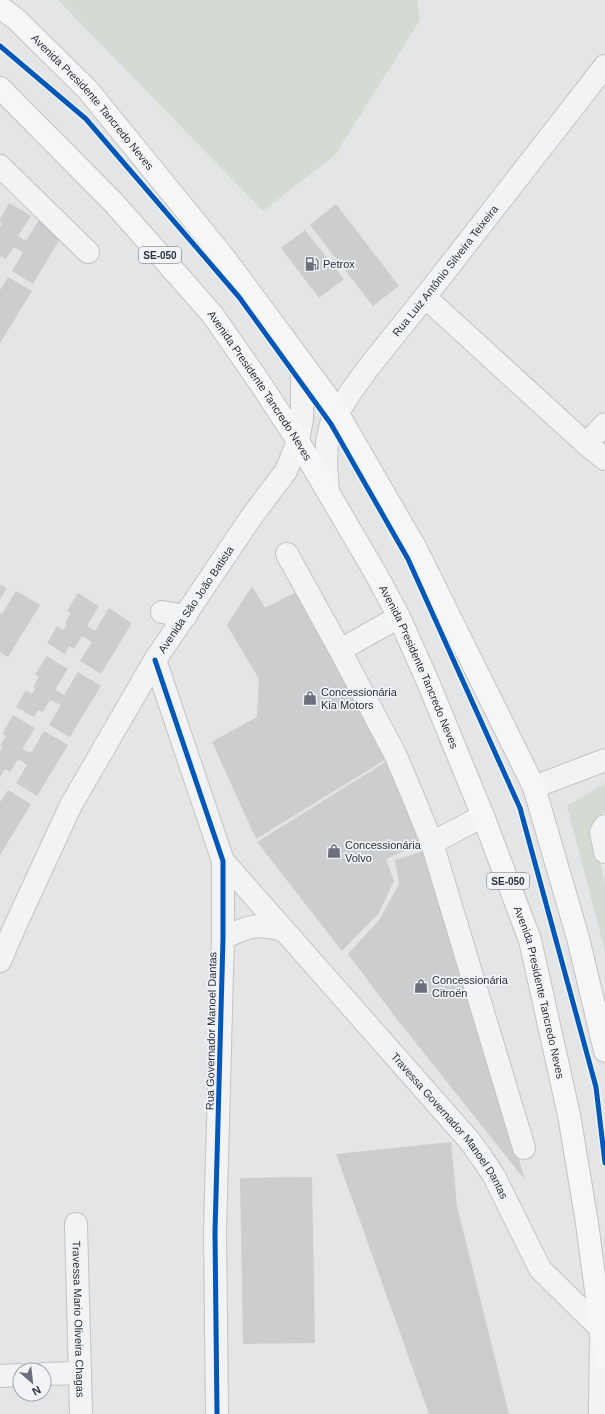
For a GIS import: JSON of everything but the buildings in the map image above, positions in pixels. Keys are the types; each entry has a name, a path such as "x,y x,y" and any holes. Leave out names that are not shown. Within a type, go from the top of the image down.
{"main road":[{"name":"Avenida Presidente Tancredo Neves","path":"0,7 16,19 87,89 223,256 338,414 415,546 534,786 578,938 605,1051"},
{"name":"Avenida Presidente Tancredo Neves","path":"0,88 114,204 212,314 298,441 376,574 399,617 428,682 483,816 530,940 569,1115 587,1223 605,1358"}],"street":[{"name":"Rua Luiz Antônio Silveira Teixeira","path":"328,492 326,463 330,424 338,414 348,396 368,368 605,66"},
{"path":"0,166 88,252"},
{"path":"425,297 586,444 605,459"},
{"name":"Avenida São João Batista","path":"0,962 71,805 155,660 248,522 286,471 298,441 302,419 302,363"},
{"path":"586,444 605,424"},
{"path":"287,554 395,754 432,843 524,1148"},
{"path":"162,612 186,616"},
{"path":"340,650 399,617"},
{"name":"Rua Governador Manoel Dantas","path":"155,660 223,861 223,938 215,1232 217,1414"},
{"path":"534,786 605,760"},
{"path":"432,843 483,816"},
{"path":"605,826 601,832 605,852"},
{"name":"Travessa Governador Manoel Dantas","path":"223,861 469,1140 494,1176 540,1269 601,1330"},
{"path":"223,938 245,928 258,926 284,930"},
{"name":"Travessa Mario Oliveira Chagas","path":"76,1224 81,1414"},
{"path":"600,1414 601,1330"},
{"path":"52,1374 80,1373"},
{"path":"0,1376 12,1375"}],"shaded area":[{"path":"58,0 417,0 420,20 335,155 263,211"},
{"path":"605,783 605,812 603,813 593,834 605,883 605,951 567,806"}],"cycle path":[{"path":"0,46 86,119 239,297 331,424 408,559 520,808 596,1087 605,1163"},
{"path":"155,660 223,861 223,938 215,1232 217,1414"}],"place":[{"name":"Petrox","path":"312,264"},
{"name":"Concessionária Kia Motors","path":"310,698"},
{"name":"Concessionária Volvo","path":"334,851"},
{"name":"Concessionária Citroën","path":"421,986"}]}
